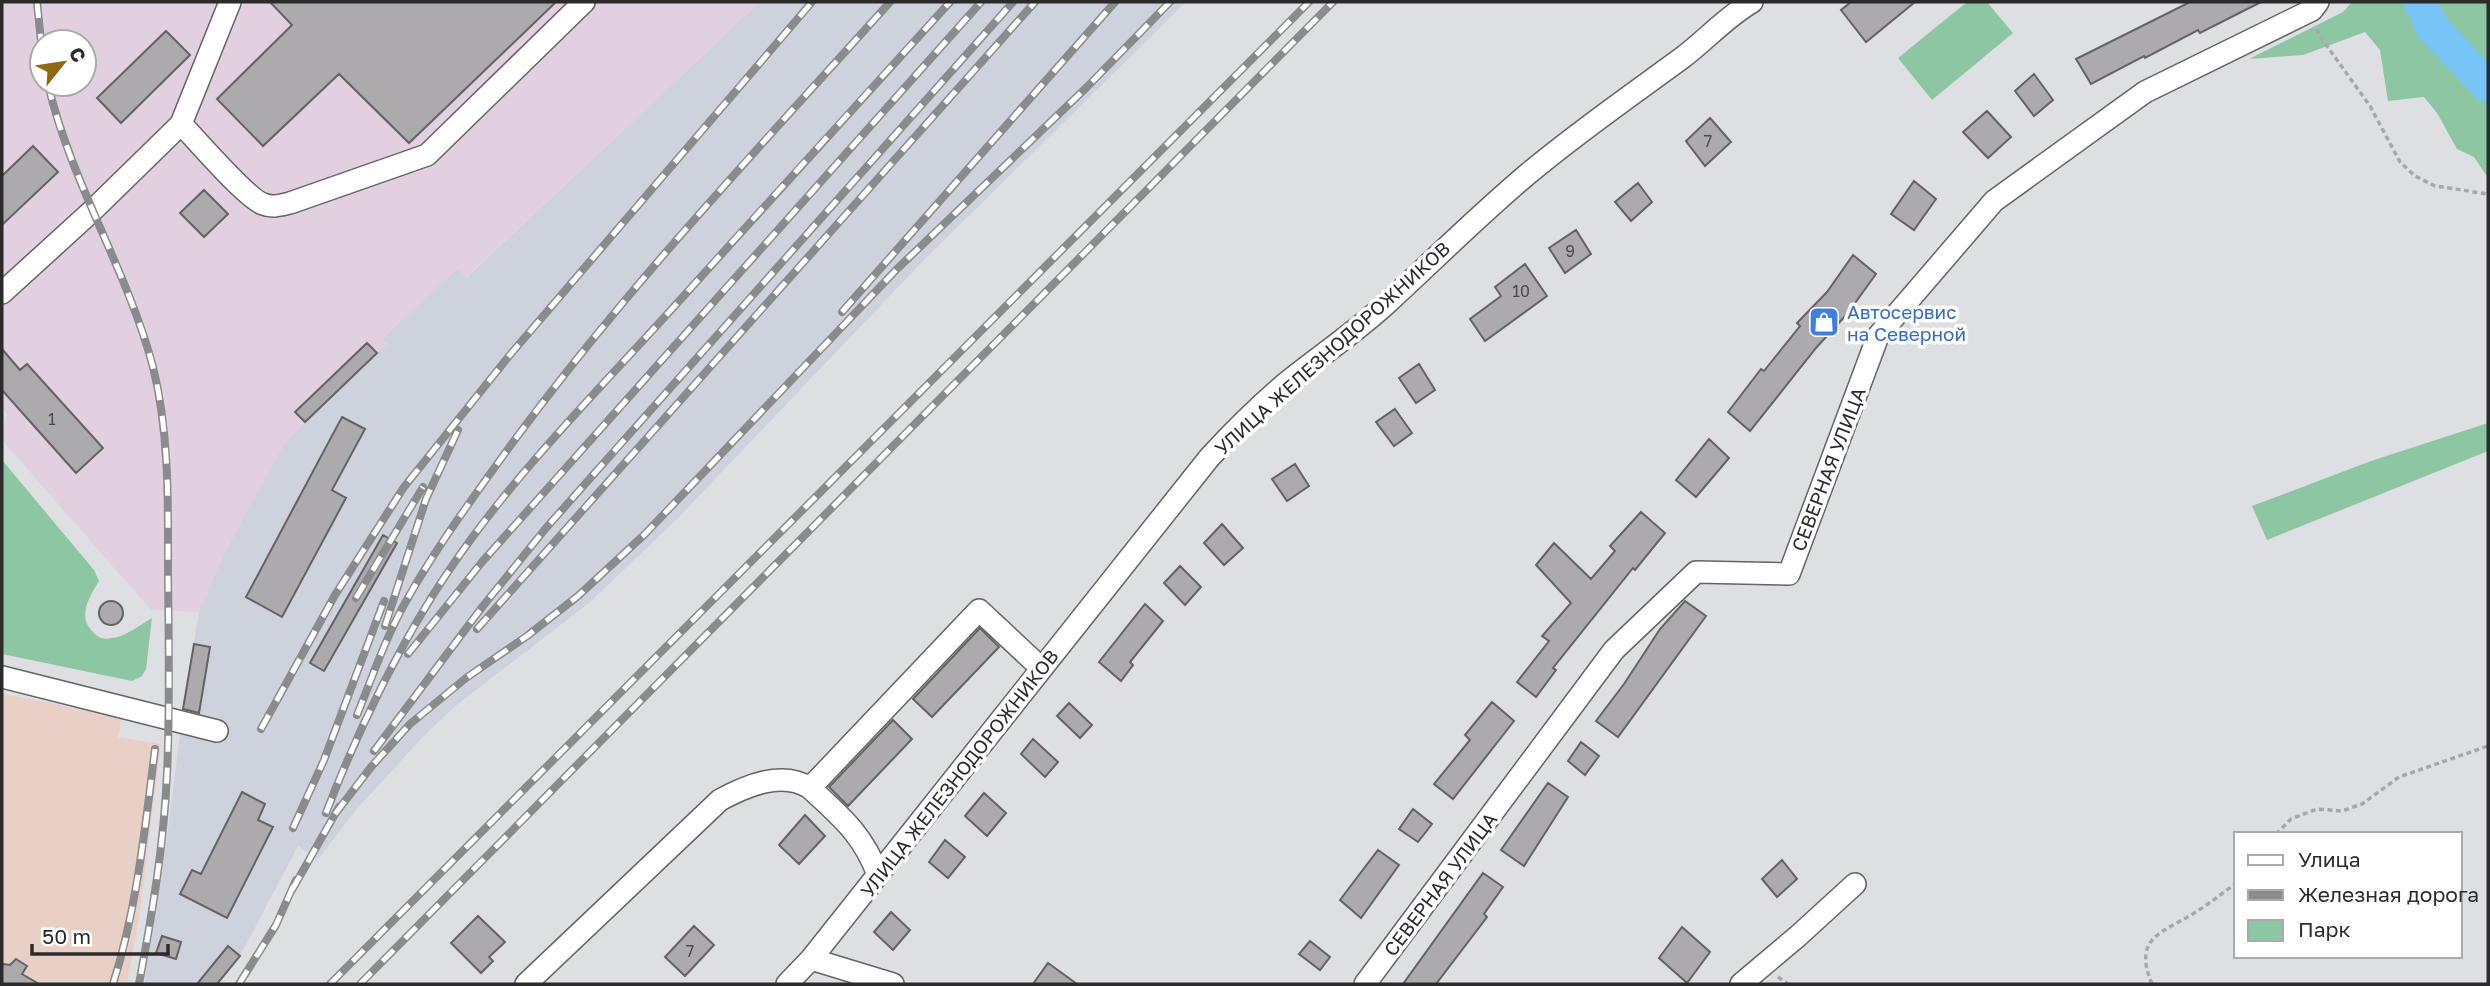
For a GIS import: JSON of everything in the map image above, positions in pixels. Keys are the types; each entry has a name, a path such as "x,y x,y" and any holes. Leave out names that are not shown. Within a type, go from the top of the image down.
{"street":[{"path":"2,293 92,211 181,124 230,2"},
{"path":"181,124 248,194 262,204 274,206 290,203 427,155 584,2"},
{"name":"УЛИЦА ЖЕЛЕЗНОДОРОЖНИКОВ","path":"788,984 878,876 1209,458 1254,412 1285,384 1346,339 1529,173 1752,2"},
{"name":"СЕВЕРНАЯ УЛИЦА","path":"1365,984 1614,650 1696,572 1789,574 1878,336 1994,201 2146,92 2315,6"},
{"path":"810,788 979,610 1041,668"},
{"path":"2,677 216,731"},
{"path":"526,984 720,800 753,784 799,781 810,788 853,828 878,876"},
{"path":"1741,984 1854,884"},
{"path":"811,959 893,984"}],"path":[{"path":"2315,6 2319,35 2370,106 2400,162 2415,176 2435,186 2488,194"},
{"path":"2278,832 2291,819 2317,809 2342,811 2362,804 2399,778 2488,746"},
{"path":"2152,984 2144,965 2147,950 2160,931 2194,914 2234,884"}],"shaded area":[{"path":"2,2 760,2 465,278 457,269 382,339 387,344 305,422 270,469 222,558 199,612 151,610 2,440 2,428 8,415 2,408"},
{"path":"760,2 1186,2 922,262 678,518 589,603 454,707 356,810 318,859 298,846 240,956 217,984 144,984 199,612 222,558 285,444 387,344 382,339 457,269 466,278"},
{"path":"2,694 122,717 118,737 161,744 139,917 127,984 2,984"}],"green space":[{"path":"1967,2 1987,2 2013,33 1932,100 1898,58"},
{"path":"2352,2 2488,2 2488,178 2474,157 2457,149 2437,113 2424,97 2388,101 2380,50 2365,32 2303,55 2249,59 2343,12"},
{"path":"2488,423 2488,451 2267,540 2252,506 2371,461"},
{"path":"2,460 94,570 99,581 85,613 88,625 94,633 103,639 117,637 152,618 146,669 142,676 132,681 2,654"}],"building":[{"path":"270,2 556,2 409,143 339,74 263,146 217,99 292,25"},
{"path":"1851,2 1915,2 1866,42 1841,10"},
{"path":"2190,2 2261,2 2200,33 2198,30 2145,58 2144,56 2091,84 2076,59"},
{"path":"166,31 190,55 121,123 98,97"},
{"path":"2034,74 2053,100 2034,116 2015,91"},
{"path":"1987,111 2011,137 1988,158 1963,132"},
{"path":"1710,118 1731,142 1705,166 1686,141"},
{"path":"33,146 58,172 2,225 2,176"},
{"path":"1914,181 1936,199 1914,230 1891,214"},
{"path":"1638,183 1652,202 1631,221 1615,202"},
{"path":"204,190 228,214 204,237 180,213"},
{"path":"1576,230 1591,254 1565,273 1549,248"},
{"path":"1853,255 1876,274 1847,314 1816,348 1750,431 1728,412 1761,369 1764,371 1800,326 1797,323 1827,292"},
{"path":"1525,264 1547,296 1485,341 1470,319 1501,296 1495,287"},
{"path":"367,343 377,353 305,422 295,412"},
{"path":"2,349 20,370 27,364 103,448 76,473 2,390"},
{"path":"1419,364 1435,390 1416,403 1399,378"},
{"path":"1395,409 1412,433 1394,446 1376,422"},
{"path":"342,417 365,429 332,490 346,498 282,617 246,597"},
{"path":"1709,439 1729,458 1696,497 1676,480"},
{"path":"1295,464 1309,486 1287,501 1272,479"},
{"path":"1641,512 1665,533 1635,570 1633,568 1553,668 1556,670 1536,697 1517,682 1549,641 1542,636 1571,603 1536,565 1554,543 1591,579 1615,551 1610,546"},
{"path":"1222,524 1243,548 1224,565 1204,543"},
{"path":"383,535 397,543 324,671 310,663"},
{"path":"1180,566 1201,587 1185,605 1164,583"},
{"path":"111,601 119,605 123,613 119,621 111,625 103,621 99,613 103,605"},
{"path":"1685,601 1706,616 1618,737 1596,721 1660,629"},
{"path":"1145,604 1163,621 1130,662 1133,665 1121,681 1099,662"},
{"path":"980,628 999,647 932,717 913,699"},
{"path":"194,644 210,647 199,713 183,709"},
{"path":"1492,702 1514,721 1453,799 1434,784 1470,740 1465,735"},
{"path":"1069,703 1092,725 1080,738 1057,716"},
{"path":"893,720 912,739 848,806 829,787"},
{"path":"1033,739 1058,762 1045,777 1021,754"},
{"path":"1581,742 1599,756 1585,775 1568,761"},
{"path":"1548,783 1568,797 1524,866 1501,850"},
{"path":"242,792 265,804 258,820 273,827 227,918 180,894 192,870 201,874"},
{"path":"984,793 1006,813 987,836 965,816"},
{"path":"1413,809 1432,824 1418,842 1399,829"},
{"path":"805,815 825,836 799,864 779,845"},
{"path":"945,840 965,857 948,878 929,862"},
{"path":"1378,850 1399,865 1361,918 1340,900"},
{"path":"1782,860 1797,879 1777,897 1762,879"},
{"path":"1483,873 1503,887 1484,914 1487,917 1436,984 1403,984"},
{"path":"891,912 910,930 893,950 874,932"},
{"path":"478,916 505,942 489,957 493,961 481,973 451,943"},
{"path":"694,926 714,945 685,976 665,957"},
{"path":"1682,927 1710,952 1687,983 1659,958"},
{"path":"162,936 181,942 176,959 156,953"},
{"path":"1310,941 1330,957 1320,970 1299,954"},
{"path":"228,946 240,956 217,984 197,984"},
{"path":"16,959 27,966 22,974 39,984 2,984 2,964 10,965"},
{"path":"1048,963 1077,984 1033,984"}],"waterway":[{"path":"2420,2 2432,27 2488,87"}],"railway":[{"path":"37,2 40,28"},
{"path":"261,729 335,595 404,487 509,356 812,2"},
{"path":"357,715 405,603 441,544 552,390 645,276 890,2"},
{"path":"326,813 366,719 397,656 432,597 476,533 560,430 950,2"},
{"path":"408,654 482,562 981,2"},
{"path":"374,751 483,606 546,528 1013,2"},
{"path":"477,629 1035,2"},
{"path":"842,312 1115,2"},
{"path":"335,814 371,767 410,724 466,678 527,636 578,596 645,534 897,269 1087,87 1170,2"},
{"path":"330,984 1309,2"},
{"path":"360,984 1333,2"},
{"path":"52,98 70,156 142,331 153,367 163,419 168,499 167,774 157,879 139,984"},
{"path":"385,626 426,499 458,430"},
{"path":"356,598 423,487"},
{"path":"293,828 324,760 384,601"},
{"path":"113,984 134,897 155,749"},
{"path":"292,890 339,807"},
{"path":"239,984 276,925 296,880"}],"place":[{"name":"Автосервис на Северной","path":"1824,322"}]}
